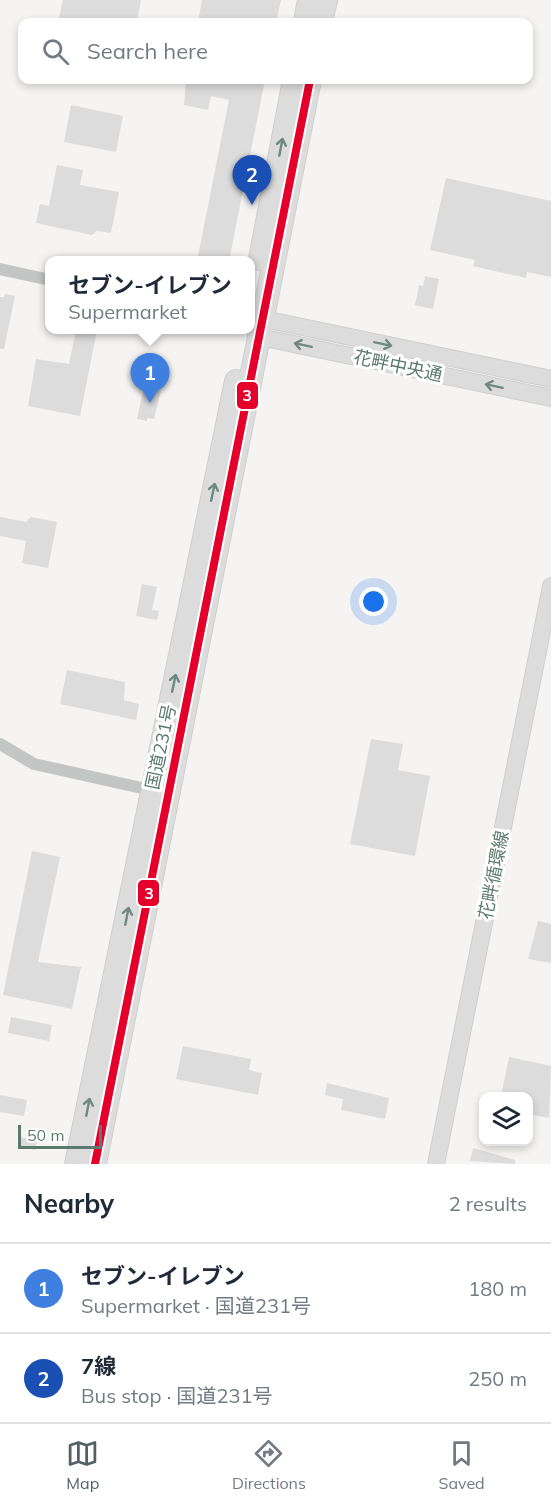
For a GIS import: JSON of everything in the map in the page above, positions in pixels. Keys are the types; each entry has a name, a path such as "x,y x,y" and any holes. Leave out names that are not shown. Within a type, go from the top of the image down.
{"highway":[{"path":"306,18 309,0"},
{"path":"322,18 326,0"},
{"name":"国道231号","path":"255,317 293,84"},
{"name":"国道231号","path":"255,319 309,84"},
{"name":"国道231号","path":"95,1164 161,792 252,334"},
{"name":"国道231号","path":"76,1164 161,792"}],"street":[{"path":"0,269 45,279"},
{"name":"花畔中央通","path":"255,323 551,379"},
{"name":"花畔中央通","path":"255,323 551,398"},
{"name":"花畔循環線","path":"436,1164 551,586"},
{"path":"0,744 34,764 161,792"}],"building":[{"path":"63,0 141,0 138,18 59,18"},
{"path":"202,0 281,0 277,18 199,18"},
{"path":"186,84 264,84 230,256 198,256 229,100 211,96 208,110 184,105"},
{"path":"71,105 123,116 116,152 64,142"},
{"path":"57,165 83,170 80,185 119,192 111,233 97,231 92,235 36,223 40,204 49,206"},
{"path":"446,178 551,201 551,277 527,272 526,278 473,266 475,260 430,250"},
{"path":"425,276 439,279 433,309 415,305 419,285 423,286"},
{"path":"5,294 15,296 4,349 0,349 0,297 4,297"},
{"path":"75,334 96,334 80,416 28,406 36,359 69,364"},
{"path":"144,386 161,390 154,419 147,418 147,421 137,419"},
{"path":"0,517 26,522 31,517 57,522 48,568 22,563 26,541 0,536"},
{"path":"142,584 157,587 152,610 159,611 157,620 136,616"},
{"path":"67,670 125,682 124,700 139,704 136,720 60,704"},
{"path":"371,739 403,744 398,770 430,776 415,856 350,844"},
{"path":"32,851 60,857 38,962 81,967 72,1009 3,995"},
{"path":"538,921 551,924 551,963 528,959"},
{"path":"11,1017 52,1025 49,1041 8,1033"},
{"path":"183,1046 251,1059 249,1070 262,1073 258,1095 176,1079"},
{"path":"509,1057 551,1066 549,1118 533,1115 533,1092 502,1092"},
{"path":"327,1083 389,1098 385,1119 341,1110 343,1099 325,1095"},
{"path":"0,1095 27,1100 24,1116 0,1112"},
{"path":"20,1137 37,1141 35,1150 18,1146"},
{"path":"473,1148 515,1160 515,1164 470,1161"}],"transit line":[{"name":"3","path":"95,1164 309,84"}],"place":[{"name":"7線","path":"252,205"},
{"name":"セブン-イレブン","path":"150,403"}]}
